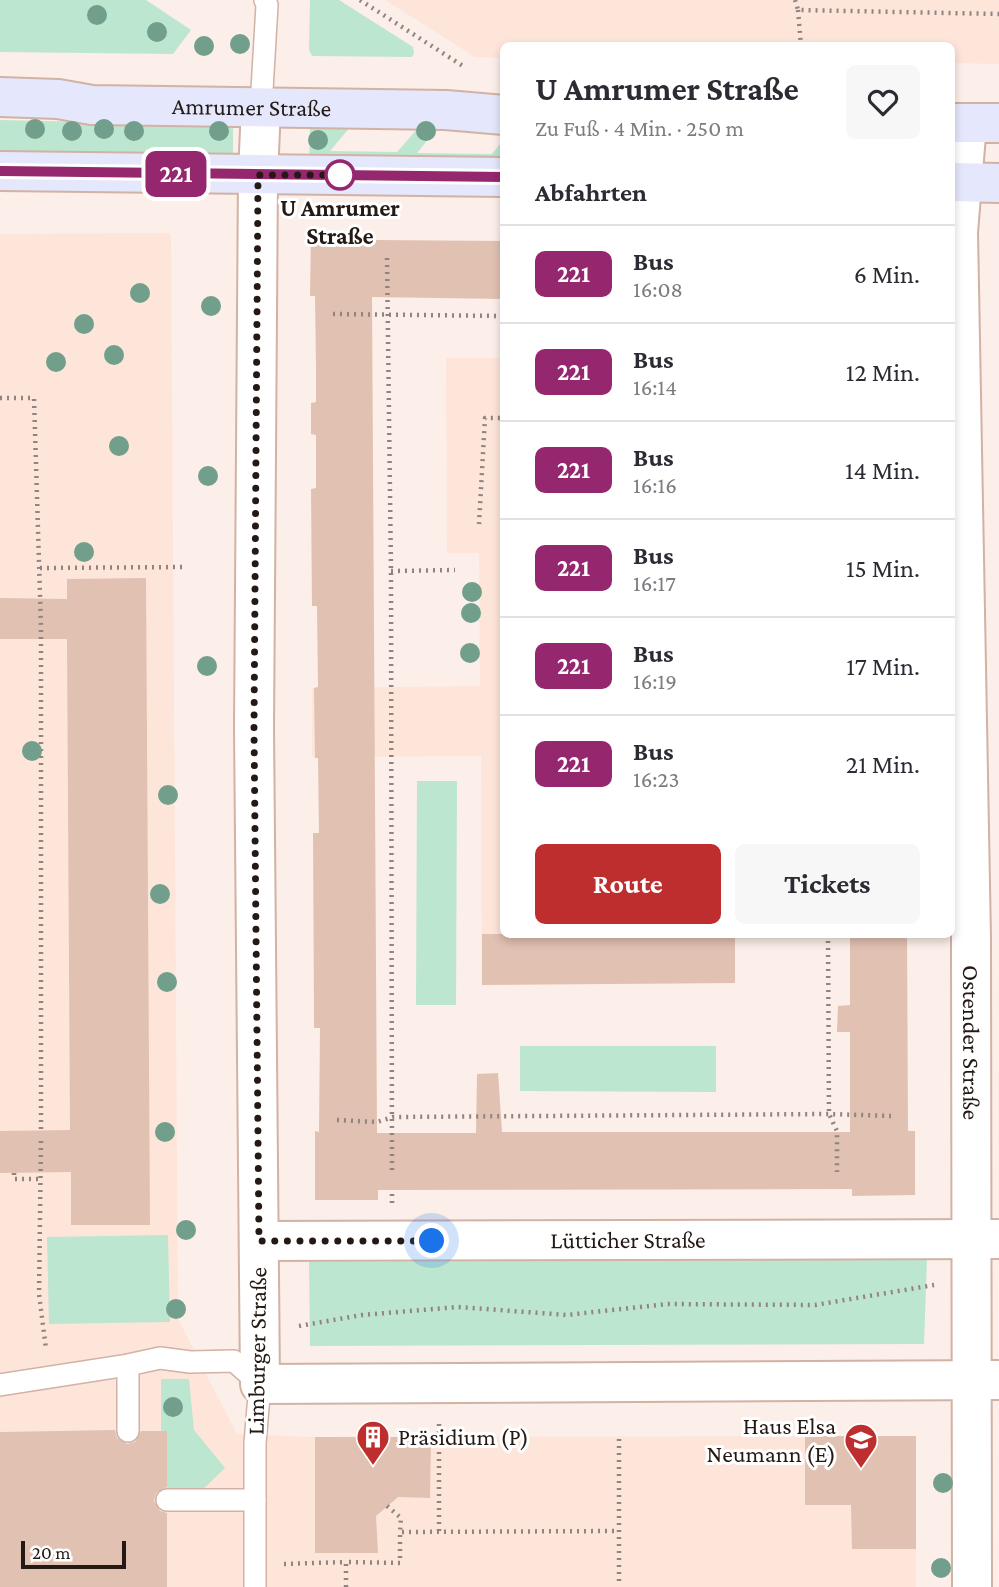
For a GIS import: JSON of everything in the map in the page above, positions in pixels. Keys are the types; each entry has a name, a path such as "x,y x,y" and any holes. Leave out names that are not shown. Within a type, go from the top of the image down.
{"main road":[{"name":"Amrumer Straße","path":"0,97 58,99 92,105 446,110 500,114"},
{"path":"0,171 500,177"},
{"path":"957,182 999,183"}],"street":[{"name":"Limburger Straße","path":"260,1384 254,728 258,175 261,107"},
{"name":"Ostender Straße","path":"972,1587 986,1380 986,1239 968,717 957,182 973,123"},
{"name":"Lütticher Straße","path":"259,1241 986,1239"},
{"path":"260,1384 986,1380"}],"lane":[{"path":"261,107 265,0"},
{"path":"0,1385 128,1366 160,1358 190,1362 234,1361 260,1384"},
{"path":"128,1366 128,1431"},
{"name":"Limburger Straße","path":"255,1587 255,1443 260,1384"},
{"path":"167,1500 255,1500"}],"path":[{"path":"360,0 466,68"},
{"path":"794,0 798,10 801,42"},
{"path":"798,10 999,13"},
{"path":"387,258 391,570 392,1172"},
{"path":"333,314 500,316"},
{"path":"0,398 34,398 40,568 41,1130"},
{"path":"479,524 485,418 500,418"},
{"path":"40,568 185,567"},
{"path":"391,570 455,570"},
{"path":"828,938 829,1114 837,1131 837,1172"},
{"path":"337,1120 377,1122 393,1117 829,1114 891,1116"},
{"path":"41,1141 39,1294 49,1378"},
{"path":"13,1173 14,1179 41,1178"},
{"path":"299,1326 362,1315 458,1307 567,1315 667,1304 815,1305 935,1285"},
{"path":"439,1424 439,1531"},
{"path":"619,1436 619,1581"},
{"path":"255,1565 400,1563 401,1518 387,1506"},
{"path":"400,1532 619,1531"},
{"path":"346,1562 346,1587"}],"shaded area":[{"path":"385,0 999,0 999,64 955,63 955,42 500,42 500,58 475,57"},
{"path":"171,233 178,1319 237,1434 315,1437 916,1436 916,1587 0,1587 0,234"},
{"path":"446,358 500,358 500,938 523,938 735,983 482,985 481,756 312,757 312,688 480,686 479,553 447,553"}],"green space":[{"path":"0,0 146,0 191,30 173,54 0,52"},
{"path":"310,0 339,0 413,47 412,57 312,56 309,50"},
{"path":"0,120 233,125 233,159 0,162"},
{"path":"310,126 351,126 330,151 397,152 419,127 438,127 417,153 492,154 500,144 500,168 309,166"},
{"path":"417,781 457,781 456,1005 416,1005"},
{"path":"520,1046 716,1046 716,1092 520,1091"},
{"path":"168,1235 170,1322 49,1324 47,1237"},
{"path":"927,1259 924,1344 310,1346 309,1262"},
{"path":"161,1379 189,1379 194,1430 225,1468 198,1494 167,1494 167,1432 161,1431"}],"building":[{"path":"311,235 371,235 373,240 500,241 500,299 372,297 377,1133 476,1133 477,1074 498,1073 502,1132 850,1132 850,1032 837,1032 838,1006 850,1005 850,938 907,938 908,1131 915,1131 915,1195 852,1196 852,1189 378,1190 378,1200 315,1200 320,1028 314,1028 313,833 319,833 314,688 318,687 317,606 312,606 311,489 316,488 316,435 311,434 311,403 316,402 315,296 310,296"},
{"path":"146,578 150,1225 71,1225 71,1172 0,1173 0,1131 70,1130 67,639 0,639 0,598 67,599 67,579"},
{"path":"482,934 500,934 500,938 735,938 735,983 482,985"},
{"path":"115,1430 117,1438 127,1444 135,1442 141,1431 167,1431 167,1487 156,1493 154,1501 160,1511 167,1513 167,1587 0,1587 0,1432"},
{"name":"Haus Elsa Neumann (E)","path":"805,1436 916,1436 916,1549 852,1549 851,1505 805,1505"},
{"name":"Präsidium (P)","path":"315,1437 431,1437 430,1498 398,1497 376,1516 378,1553 315,1553"}],"bus line":[{"name":"221","path":"0,171 500,177"}],"place":[{"name":"U Amrumer Straße","path":"340,175"},
{"name":"Präsidium (P)","path":"373,1467"},
{"name":"Haus Elsa Neumann (E)","path":"861,1470"}],"route":[{"path":"340,175 344,175 258,175 254,728 259,1241 432,1241"}]}
